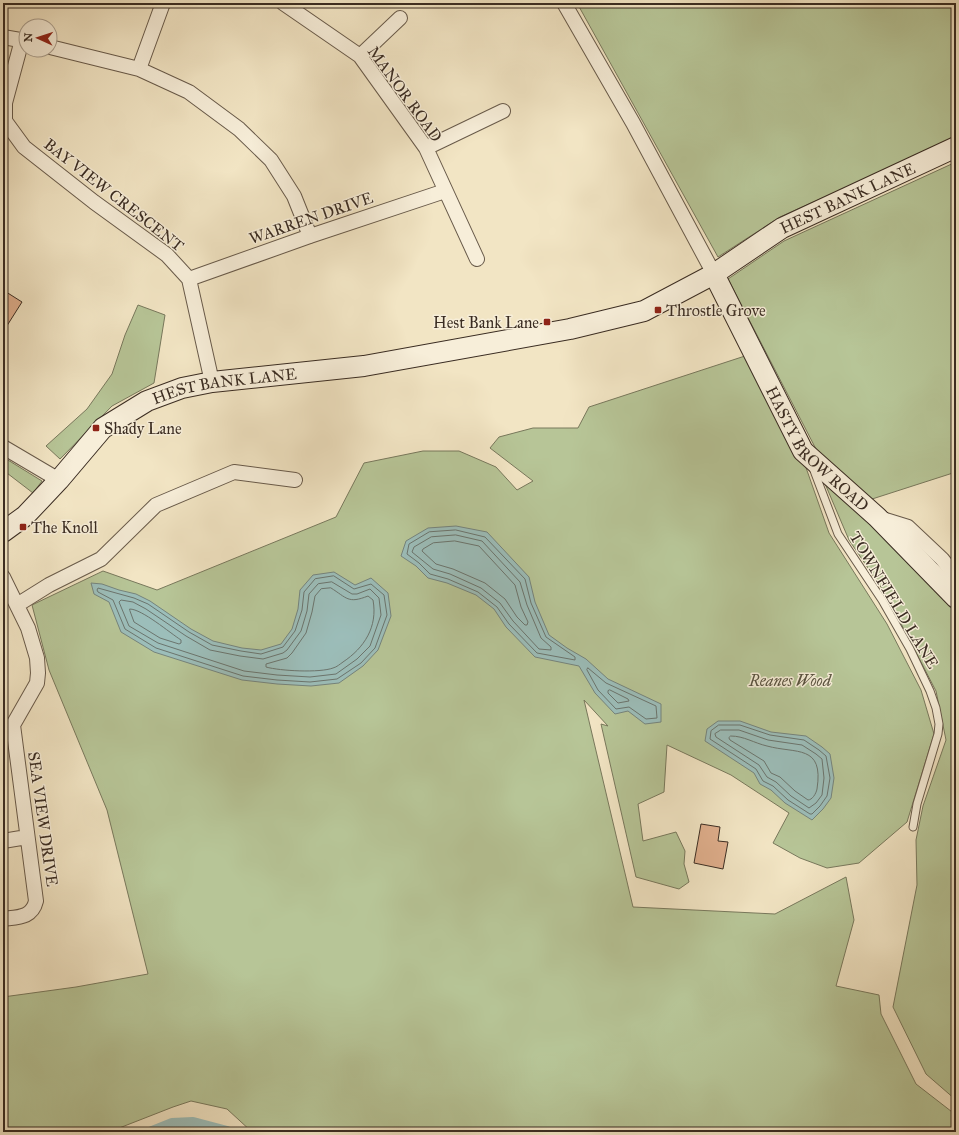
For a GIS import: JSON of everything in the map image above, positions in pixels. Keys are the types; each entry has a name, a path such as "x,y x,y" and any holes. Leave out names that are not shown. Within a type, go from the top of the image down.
{"street":[{"path":"139,69 163,3"},
{"name":"MANOR ROAD","path":"283,3 360,56 426,148 478,259"},
{"path":"564,3 633,123 714,274"},
{"path":"360,56 400,18"},
{"path":"3,37 18,40"},
{"path":"58,49 139,69 188,92 239,129 271,160 294,196 310,236"},
{"name":"BAY VIEW CRESCENT","path":"19,58 5,103 5,121 24,147 94,202 167,255 189,279 212,382"},
{"path":"426,148 503,111"},
{"name":"HEST BANK LANE","path":"3,532 25,516 59,480 103,428 147,401 182,388 212,382 364,366 570,329 644,311 714,274 782,228 956,147"},
{"name":"WARREN DRIVE","path":"189,279 310,236 445,191"},
{"name":"HASTY BROW ROAD","path":"714,274 803,451 877,517 956,598"},
{"path":"3,447 59,480"},
{"path":"17,604 49,585 101,559 156,505 234,472 295,480"},
{"path":"877,517 908,527 942,559 956,577"},
{"name":"SEA VIEW DRIVE","path":"3,577 28,628 37,658 38,673 36,684 8,725 36,901 35,908 29,914 20,917 3,919"},
{"path":"3,841 27,837"}],"lane":[{"name":"TOWNFIELD LANE","path":"810,458 838,534 882,600 910,649 930,691 936,708 939,724 938,734 917,804 913,827"}],"green space":[{"path":"577,3 956,3 956,138 780,217 718,257"},
{"path":"956,162 956,472 869,500 817,451 728,279 784,241"},
{"path":"138,305 165,315 154,383 112,406 60,459 46,446 87,409 112,374 125,335"},
{"name":"Reanes Wood","path":"748,355 804,462 829,533 887,624 921,690 934,734 907,822 859,863 827,868 800,858 773,843 789,813 731,775 667,745 664,792 638,804 643,841 676,832 685,851 684,864 689,882 679,889 636,877 601,724 608,726 584,700 633,907 775,914 846,877 854,920 836,986 879,995 881,1014 916,1084 956,1115 956,1132 252,1132 227,1109 191,1101 109,1132 3,1132 3,997 76,987 148,974 107,810 49,670 32,605 103,571 157,590 336,517 364,463 423,451 459,451 496,467 517,490 533,481 490,448 499,437 533,428 578,428 589,407"},
{"path":"3,457 42,481 33,493 3,470"},
{"path":"823,479 839,492 956,609 956,1100 926,1074 893,1007 917,885 916,840 923,806 946,740 936,691 885,593 849,540"}],"water":[{"path":"456,526 487,532 529,577 535,602 549,635 586,659 608,679 661,704 661,722 645,724 628,711 615,714 595,693 579,666 535,657 506,627 494,609 476,595 447,583 428,578 416,566 401,556 406,541 428,528"},
{"path":"334,572 355,585 371,578 388,593 391,616 378,650 363,666 339,683 311,686 242,680 154,652 121,632 109,602 94,594 91,583 102,584 136,594 150,601 191,629 213,641 242,648 261,650 281,644 292,629 298,609 300,590 313,575"},
{"path":"718,721 740,721 771,732 806,736 822,747 830,754 834,778 831,798 823,809 812,820 785,803 771,790 760,784 754,773 705,741 707,729"}],"building":[{"path":"3,290 22,302 3,332"},
{"path":"701,824 720,827 718,841 728,842 723,869 694,863"}],"waterway":[{"path":"152,1132 172,1124 193,1123 227,1132"}],"place":[{"name":"Throstle Grove","path":"658,310"},
{"name":"Hest Bank Lane","path":"547,322"},
{"name":"Shady Lane","path":"96,428"},
{"name":"The Knoll","path":"23,527"}]}
